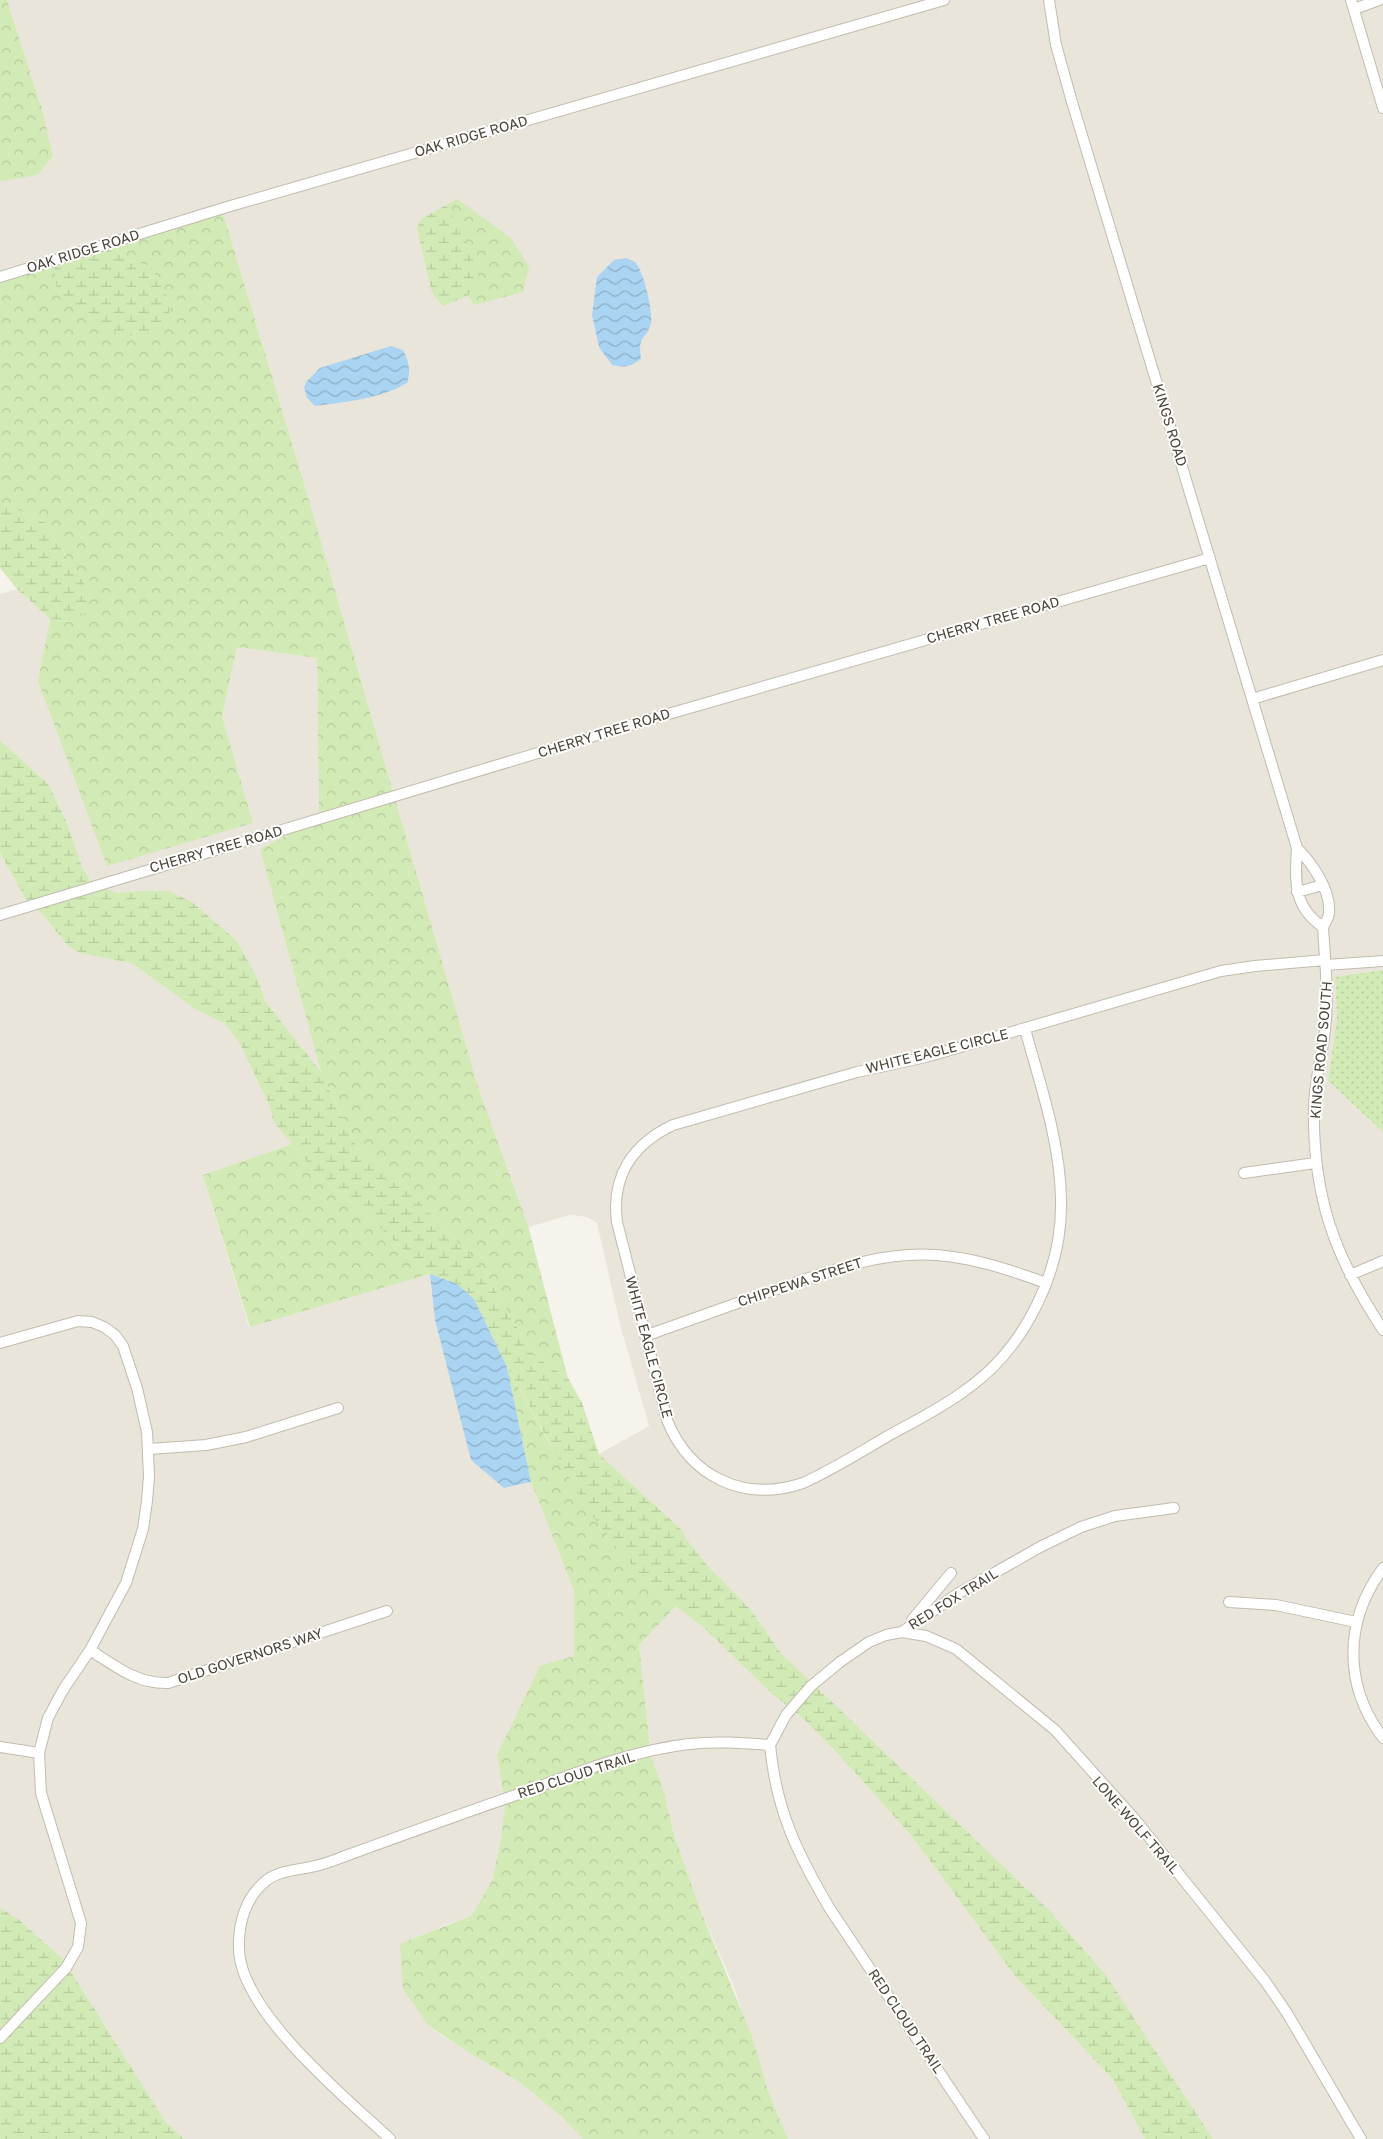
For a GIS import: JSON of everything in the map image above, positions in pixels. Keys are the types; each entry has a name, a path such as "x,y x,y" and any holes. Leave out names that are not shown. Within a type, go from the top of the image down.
{"street":[{"name":"OAK RIDGE ROAD","path":"0,277 227,207 944,0"},
{"name":"KINGS ROAD","path":"1049,0 1056,45 1072,102 1297,848 1297,892 1302,908 1312,920 1323,927"},
{"path":"1379,0 1352,4 1383,108"},
{"name":"CHERRY TREE ROAD","path":"0,915 661,716 1210,558"},
{"path":"1252,699 1383,660"},
{"name":"KINGS ROAD","path":"1297,848 1312,863 1323,885 1329,914 1323,927 1326,962"},
{"path":"1297,892 1323,885"},
{"name":"KINGS ROAD SOUTH","path":"1383,960 1326,962 1328,984 1325,1031 1314,1104 1315,1162 1326,1217 1350,1275 1383,1330"},
{"name":"WHITE EAGLE CIRCLE","path":"1025,1029 1054,1136 1059,1167 1061,1219 1056,1250 1046,1283 1034,1309 1018,1336 998,1361 969,1388 950,1401 814,1478 780,1489 756,1490 733,1485 705,1471 692,1460 673,1435 667,1420 616,1222 618,1187 624,1170 632,1155 648,1139 673,1125 857,1072 926,1057 1222,971 1255,966 1326,962"},
{"path":"1244,1173 1315,1162"},
{"name":"CHIPPEWA STREET","path":"645,1336 841,1267 888,1256 936,1255 967,1259 1007,1269 1046,1283"},
{"path":"1350,1275 1383,1260"},
{"path":"0,1343 78,1321 92,1322 110,1331 123,1346 137,1388 149,1450 147,1501 135,1556 120,1596 90,1650 63,1690 48,1718 39,1753 41,1793 78,1911 81,1936 73,1958 66,1968 0,2038"},
{"path":"149,1450 206,1445 246,1437 338,1408"},
{"name":"RED FOX TRAIL","path":"770,1745 786,1716 818,1680 869,1642 886,1635 902,1632 960,1593 1040,1547 1081,1527 1115,1516 1174,1508"},
{"path":"1383,1568 1364,1598 1356,1622 1353,1657 1356,1678 1368,1714 1383,1738"},
{"path":"902,1632 951,1573"},
{"path":"1229,1602 1283,1606 1356,1622"},
{"name":"OLD GOVERNORS WAY","path":"90,1650 136,1678 157,1683 168,1683 387,1612"},
{"name":"LONE WOLF TRAIL","path":"902,1632 926,1636 956,1650 1055,1730 1132,1818 1265,1980 1287,2013 1360,2139"},
{"name":"RED CLOUD TRAIL","path":"390,2139 313,2067 291,2043 270,2017 245,1978 239,1951 242,1919 252,1896 274,1875 319,1866 570,1775 670,1747 715,1742 770,1745 777,1797 784,1818 810,1876 830,1909 984,2139"},
{"path":"0,1747 39,1753"}],"shaded area":[{"path":"7,0 1383,0 1383,970 1335,978 1337,1018 1328,1081 1383,1132 1383,2139 1213,2139 1106,1975 1050,1911 781,1653 751,1610 707,1565 685,1537 684,1532 599,1454 649,1426 621,1328 597,1223 587,1217 570,1215 529,1227 479,1090 311,507 223,213 0,279 0,180 38,175 53,156 42,109","holes":["457,199 476,215 474,305 468,296 460,299 421,219","650,325 639,345 640,359 612,365"]},
{"path":"17,589 50,619 38,681 253,823 222,716 237,647 317,658 319,818 260,849 321,1072 265,1001 258,979 236,940 192,902 140,891 116,893 90,880 82,867 67,823 49,785 0,740 0,594"},
{"path":"0,853 27,901 42,914 69,947 80,953 131,963 183,1000 224,1023 239,1042 269,1105 273,1121 292,1144 203,1175 249,1327 430,1274 435,1320 504,1488 531,1482 574,1591 574,1656 497,1755 505,1804 501,1839 492,1881 471,1916 438,1928 429,2027 518,2081 562,2117 583,2139 184,2139 165,2121 63,1959 18,1919 0,1908"},
{"path":"676,1606 703,1627 770,1692 806,1721 910,1834 1016,1977 1112,2078 1145,2139 788,2139 768,2091 734,1987 698,1904 673,1831 664,1792 651,1757 639,1645"}],"green space":[{"path":"0,0 7,0 42,109 53,156 38,175 2,181 0,180"},
{"path":"457,199 511,238 529,267 523,292 474,305 468,296 478,279 446,205"},
{"path":"446,205 470,249 479,279 468,296 443,306 432,293 417,228 421,219"},
{"path":"223,213 311,507 479,1090 528,1225 568,1378 533,1355 483,1269 394,1175 357,1148 321,1072 260,849 319,818 317,658 237,647 222,716 253,823 107,866 38,681 50,619 71,622 84,583 44,522 0,502 0,279 54,263 150,266 131,261 109,246"},
{"path":"109,246 131,261 150,266 162,285 171,307 165,324 141,336 121,335 72,305 57,293 54,263"},
{"path":"0,502 44,522 84,583 89,601 85,613 71,622 50,619 17,589 0,568"},
{"path":"0,740 49,785 67,823 82,867 90,880 116,893 169,891 192,902 236,940 258,979 265,1001 321,1072 357,1148 394,1175 483,1269 533,1355 568,1378 582,1403 599,1454 684,1532 685,1537 707,1565 751,1610 781,1653 1050,1911 1106,1975 1213,2139 1145,2139 1112,2078 1016,1977 910,1834 806,1721 770,1692 703,1627 649,1586 589,1512 507,1367 474,1299 457,1284 430,1274 364,1213 319,1177 273,1121 269,1105 239,1042 224,1023 197,1010 131,963 80,953 69,947 42,914 27,901 0,853"},
{"path":"1383,970 1383,1132 1328,1081 1337,1018 1335,977"},
{"path":"292,1144 319,1177 364,1213 430,1274 250,1327 203,1175"},
{"path":"507,1367 550,1444 649,1586 676,1606 639,1645 651,1757 664,1792 673,1831 698,1904 753,2039 768,2091 788,2139 583,2139 562,2117 518,2081 471,2054 429,2026 403,1989 400,1944 471,1916 492,1881 501,1839 505,1804 497,1755 540,1666 574,1656 574,1591 531,1482"},
{"path":"0,1908 18,1919 63,1959 165,2121 184,2139 0,2139"}],"water":[{"path":"626,258 636,263 642,275 649,301 651,323 641,341 641,359 627,366 620,366 612,365 599,347 592,315 597,277 614,260"},
{"path":"391,346 403,350 405,354 409,370 407,383 385,393 350,401 315,406 307,398 304,387 307,381 320,368"},
{"path":"430,1274 457,1284 474,1299 507,1367 531,1482 504,1488 471,1460 435,1320"}]}
